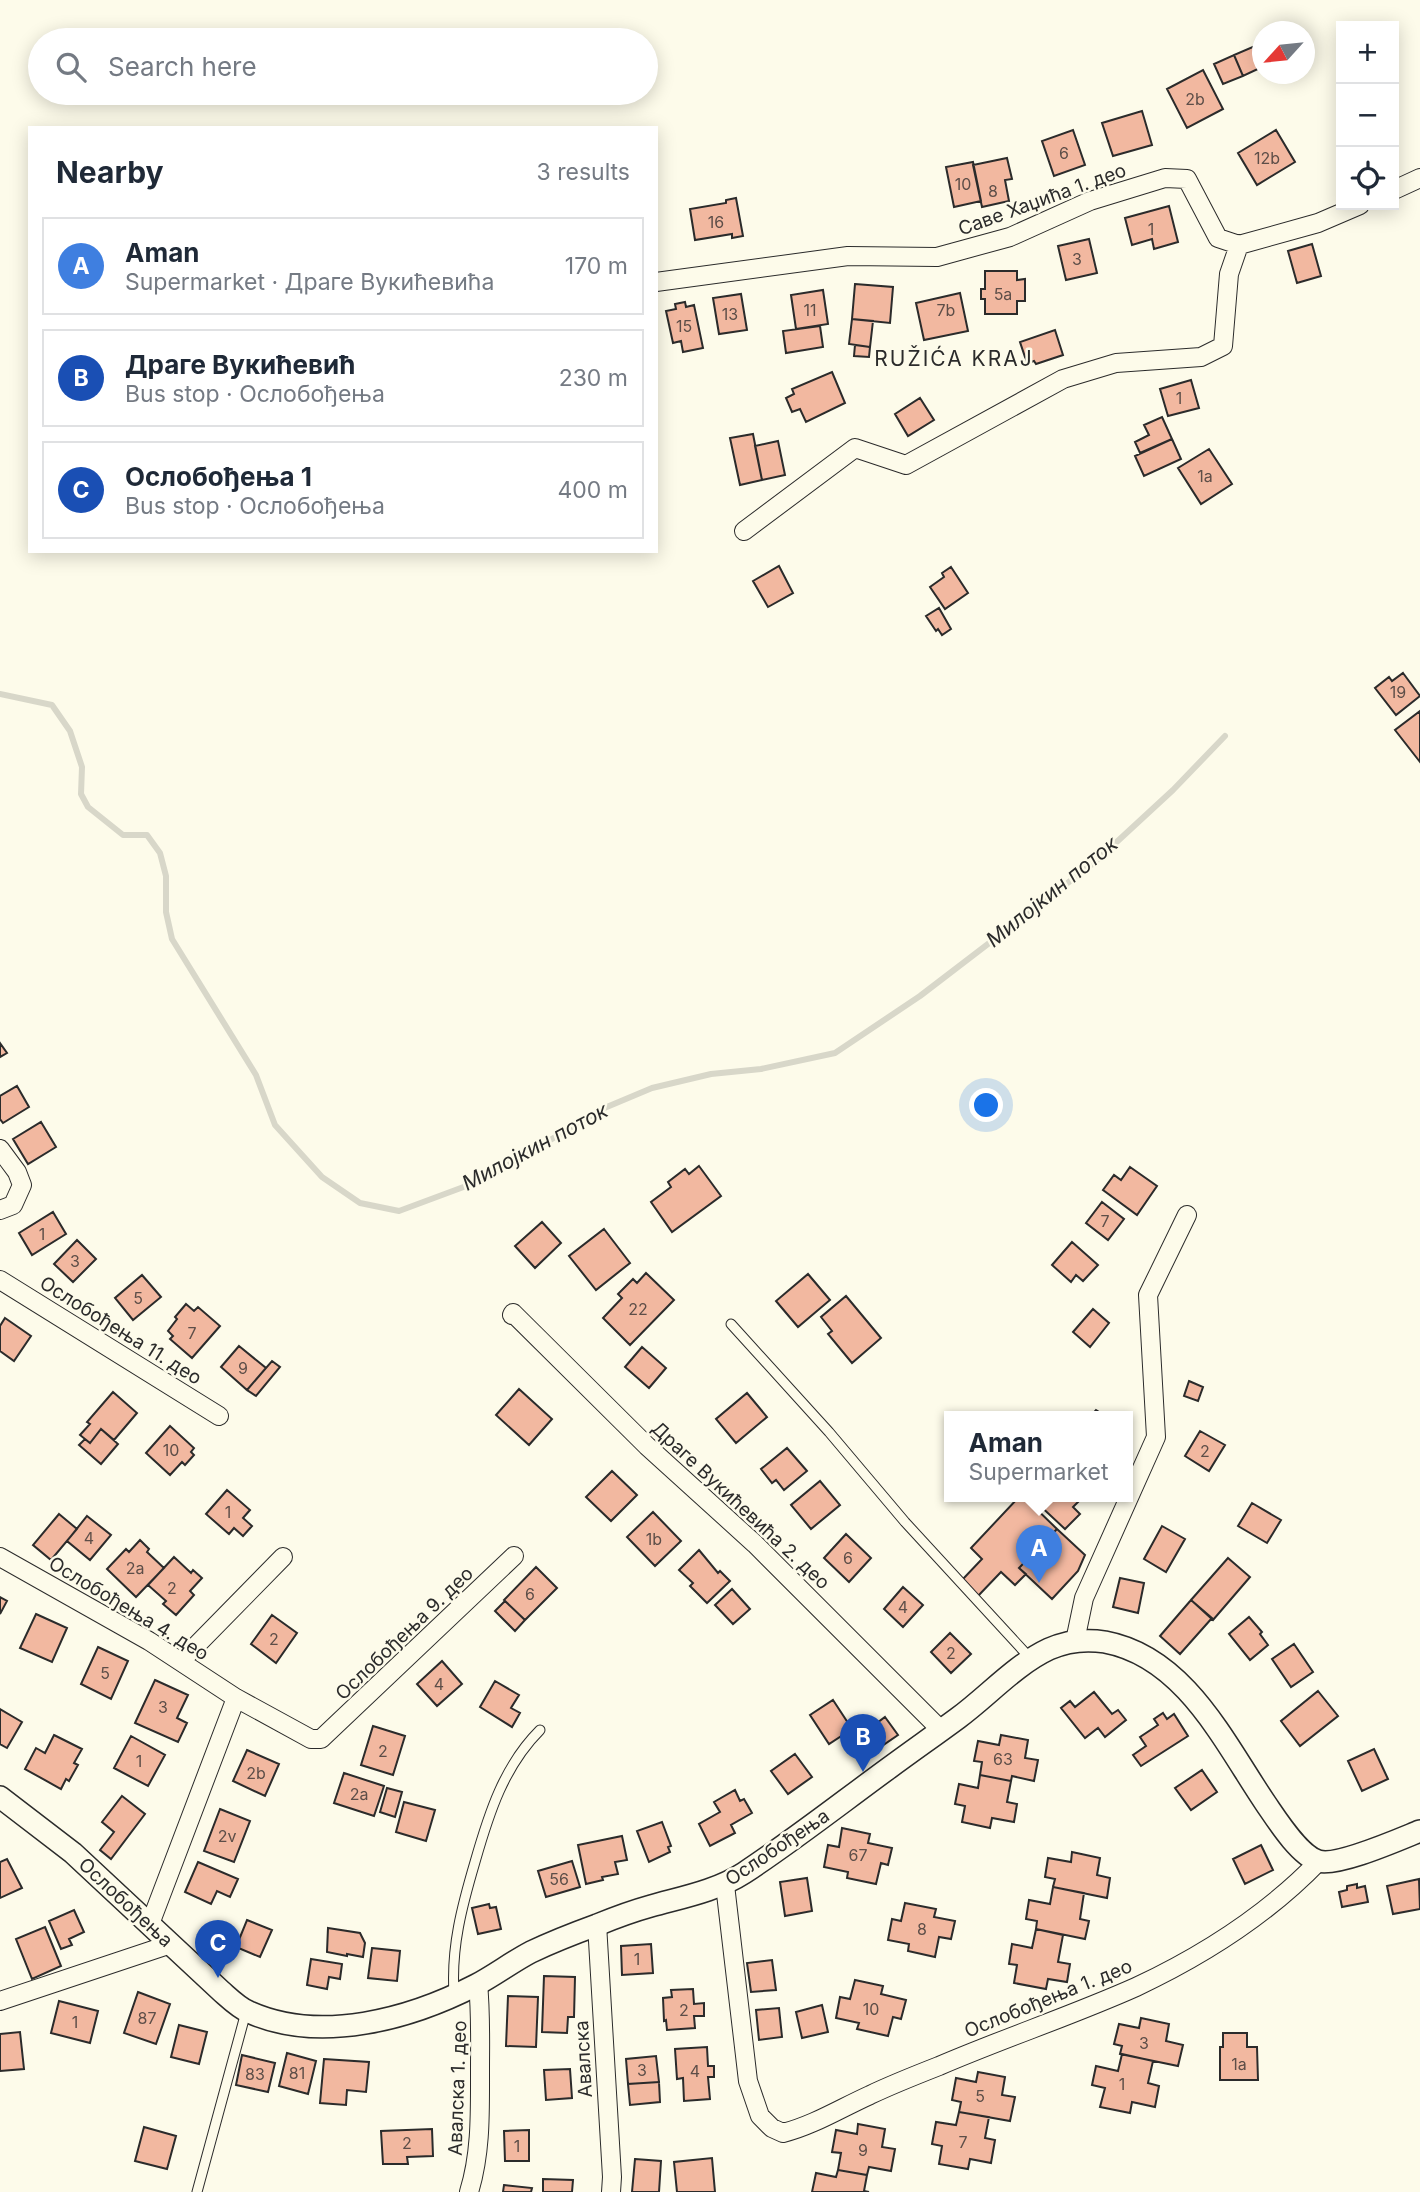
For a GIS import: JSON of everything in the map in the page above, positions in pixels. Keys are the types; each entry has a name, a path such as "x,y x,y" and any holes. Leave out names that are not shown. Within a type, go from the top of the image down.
{"street":[{"name":"Саве Хаџића 1. део","path":"658,282 848,256 937,257 1010,237 1090,201 1165,178 1187,179 1218,238 1239,244"},
{"path":"1399,188 1420,178"},
{"path":"744,531 855,448 906,466 1063,379 1116,363 1201,357 1223,346 1228,274 1239,244 1318,223 1348,210"},
{"path":"0,1149 17,1172 22,1185 13,1205 0,1210"},
{"path":"1133,1488 1156,1437 1148,1295 1187,1215"},
{"name":"Ослобођења 11. део","path":"0,1280 219,1416"},
{"name":"Драге Вукићевића 2. део","path":"512,1315 513,1313 648,1446 755,1544 941,1730"},
{"path":"1074,1641 1084,1598 1127,1502"},
{"name":"Ослобођења 9. део","path":"321,1739 514,1556"},
{"name":"Ослобођења 4. део","path":"0,1557 181,1661 236,1698 311,1739 321,1739"},
{"path":"181,1661 283,1557"},
{"name":"Ослобођења","path":"0,1797 74,1853 246,2012 282,2023 346,2026 414,2011 478,1984 531,1952 597,1924 724,1885 826,1815 1031,1659 1051,1648 1074,1641 1091,1640 1117,1645 1144,1655 1170,1673 1190,1694 1221,1735 1279,1824 1302,1850 1319,1861"},
{"path":"150,1924 236,1698"},
{"path":"1319,1861 1338,1861 1420,1831"},
{"name":"Ослобођења 1. део","path":"724,1885 748,2081 761,2116 772,2128 783,2133 800,2129 870,2095 992,2043 1136,1987 1191,1958 1234,1931 1300,1881 1319,1861"},
{"name":"Авалска","path":"597,1924 611,2192"},
{"path":"0,2001 171,1944"},
{"name":"Авалска 1. део","path":"468,2192 476,2169 480,2127 481,2007 478,1984"}],"lane":[{"path":"731,1324 829,1432 905,1522 1031,1659"},
{"path":"454,1995 454,1954 459,1917 484,1828 510,1768 540,1730"},
{"path":"197,2192 246,2012"}],"building":[{"path":"1252,47 1252,72 1243,76 1234,55"},
{"path":"1234,55 1243,76 1223,84 1214,64"},
{"path":"1203,70 1223,109 1187,128 1167,89"},
{"path":"1142,111 1152,145 1113,156 1102,123"},
{"path":"1073,130 1085,165 1054,176 1042,141"},
{"path":"1276,130 1295,162 1257,185 1238,153"},
{"path":"1007,158 1012,179 1005,180 1009,201 982,207 973,165"},
{"path":"973,162 981,201 954,207 946,167"},
{"path":"736,198 743,236 732,238 732,234 695,240 690,209 726,203 726,200"},
{"path":"1169,206 1178,242 1154,249 1152,239 1132,245 1125,218"},
{"path":"1089,239 1097,273 1066,280 1058,246"},
{"path":"1312,244 1321,276 1297,283 1288,251"},
{"path":"985,271 1017,271 1017,280 1025,279 1025,301 1017,301 1017,314 985,314 985,299 981,299 981,289 985,289"},
{"path":"855,284 893,287 890,323 852,319"},
{"path":"823,290 828,324 796,329 791,295"},
{"path":"960,293 968,331 924,340 916,303"},
{"path":"741,294 747,330 719,334 713,298"},
{"path":"685,302 686,307 694,305 703,348 683,352 681,341 673,343 666,311 676,309 675,304"},
{"path":"852,319 873,321 870,347 849,344"},
{"path":"820,326 823,347 786,353 783,331"},
{"path":"1055,330 1063,355 1036,364 1034,361 1027,363 1020,342"},
{"path":"855,345 870,347 869,357 854,356"},
{"path":"832,372 845,403 806,422 800,409 792,412 786,398 794,394 792,389"},
{"path":"1191,380 1199,408 1168,416 1160,389"},
{"path":"920,398 934,420 908,436 895,414"},
{"path":"1162,417 1172,439 1140,453 1135,442 1149,435 1144,425"},
{"path":"753,434 762,480 740,485 730,438"},
{"path":"1172,439 1181,459 1144,476 1135,456"},
{"path":"778,441 785,475 762,480 755,446"},
{"path":"1209,449 1232,484 1201,504 1178,468"},
{"path":"779,566 793,593 768,607 753,581"},
{"path":"951,567 968,593 945,609 930,587 944,577 942,573"},
{"path":"939,608 951,629 942,635 926,616"},
{"path":"1403,673 1420,696 1396,715 1375,688 1389,677 1392,681"},
{"path":"1420,711 1420,762 1395,730"},
{"path":"0,1043 7,1053 0,1057"},
{"path":"17,1086 29,1107 3,1123 0,1119 0,1096"},
{"path":"41,1122 56,1147 28,1164 13,1139"},
{"path":"699,1166 721,1196 672,1232 651,1202 671,1187 668,1182 685,1169 689,1174"},
{"path":"1130,1167 1157,1186 1137,1215 1103,1190 1114,1175 1121,1180"},
{"path":"1102,1202 1124,1219 1108,1240 1086,1223"},
{"path":"53,1212 66,1234 32,1255 19,1233"},
{"path":"542,1222 561,1243 535,1268 515,1246"},
{"path":"604,1229 630,1263 596,1290 569,1256"},
{"path":"77,1240 96,1259 73,1282 54,1264"},
{"path":"1072,1242 1098,1265 1083,1281 1076,1275 1071,1282 1052,1265"},
{"path":"646,1273 674,1300 630,1345 603,1318 622,1298 618,1294 633,1279 637,1283"},
{"path":"808,1274 830,1300 798,1327 776,1301"},
{"path":"142,1275 161,1297 133,1320 115,1298"},
{"path":"846,1296 881,1338 852,1363 828,1334 832,1331 821,1317"},
{"path":"186,1304 194,1311 198,1307 220,1326 192,1358 170,1339 173,1336 168,1331"},
{"path":"1093,1309 1109,1323 1090,1347 1073,1332"},
{"path":"5,1318 31,1336 14,1361 0,1351 0,1326"},
{"path":"239,1346 266,1368 247,1390 221,1367"},
{"path":"642,1347 666,1368 649,1388 625,1367"},
{"path":"272,1361 280,1367 256,1396 247,1390"},
{"path":"1189,1381 1203,1387 1198,1401 1184,1396"},
{"path":"519,1389 552,1419 529,1445 496,1415"},
{"path":"113,1392 137,1413 114,1440 101,1429 90,1443 80,1435 90,1424 87,1422"},
{"path":"747,1393 767,1417 736,1443 716,1419"},
{"path":"170,1426 194,1448 191,1452 194,1455 185,1465 182,1462 170,1475 146,1453"},
{"path":"101,1429 118,1444 101,1464 79,1445 85,1439 90,1443"},
{"path":"1200,1431 1225,1445 1209,1471 1185,1456"},
{"path":"787,1448 807,1471 784,1490 776,1480 772,1483 761,1469"},
{"path":"612,1471 637,1495 611,1521 586,1497"},
{"path":"820,1481 840,1505 811,1529 791,1505"},
{"path":"227,1490 250,1510 243,1518 252,1526 243,1536 234,1528 229,1534 206,1514"},
{"path":"1014,1502 1029,1502 1057,1529 1019,1568 1026,1574 1015,1585 1001,1572 978,1596 962,1580 982,1559 971,1548"},
{"path":"1036,1502 1078,1502 1073,1507 1080,1514 1065,1529"},
{"path":"1252,1503 1281,1520 1267,1543 1238,1526"},
{"path":"653,1512 681,1541 655,1566 627,1537"},
{"path":"59,1514 77,1529 51,1560 33,1545"},
{"path":"87,1516 111,1535 90,1560 67,1541"},
{"path":"1162,1526 1185,1539 1166,1572 1144,1559"},
{"path":"1057,1529 1085,1555 1078,1571 1052,1599 1019,1568"},
{"path":"846,1534 871,1558 849,1582 824,1558"},
{"path":"140,1540 149,1549 147,1552 164,1568 136,1597 107,1569 126,1549 129,1552"},
{"path":"699,1550 718,1573 720,1571 730,1581 707,1603 690,1586 693,1583 679,1570"},
{"path":"174,1557 191,1573 193,1570 202,1578 190,1591 194,1595 176,1615 163,1604 166,1601 148,1585"},
{"path":"1228,1558 1250,1577 1213,1620 1191,1600"},
{"path":"536,1567 557,1588 525,1620 504,1600"},
{"path":"1120,1578 1144,1583 1138,1613 1113,1607"},
{"path":"903,1587 923,1605 903,1627 884,1609"},
{"path":"732,1589 750,1609 733,1624 715,1605"},
{"path":"0,1597 7,1601 0,1614"},
{"path":"1191,1600 1212,1618 1180,1654 1160,1636"},
{"path":"505,1601 525,1620 515,1631 495,1611"},
{"path":"36,1614 67,1628 52,1662 20,1648"},
{"path":"272,1615 297,1633 276,1663 251,1644"},
{"path":"1249,1617 1262,1632 1260,1634 1268,1645 1250,1660 1229,1634"},
{"path":"950,1633 971,1654 951,1673 931,1652"},
{"path":"1294,1644 1313,1672 1291,1687 1272,1659"},
{"path":"98,1647 128,1661 111,1699 81,1684"},
{"path":"442,1661 462,1684 437,1706 417,1684"},
{"path":"155,1680 188,1695 177,1718 187,1723 178,1742 135,1723"},
{"path":"495,1681 519,1695 511,1708 520,1713 512,1727 480,1707"},
{"path":"1318,1691 1338,1716 1300,1746 1281,1721"},
{"path":"1094,1692 1112,1714 1118,1710 1126,1720 1105,1737 1098,1728 1085,1738 1061,1708 1070,1701 1075,1707"},
{"path":"833,1700 852,1729 829,1744 810,1715"},
{"path":"0,1709 22,1722 7,1748 0,1744"},
{"path":"1163,1713 1167,1719 1174,1714 1188,1736 1141,1766 1133,1755 1146,1746 1140,1737 1158,1725 1154,1719"},
{"path":"885,1717 898,1735 873,1752 861,1735"},
{"path":"373,1726 405,1736 393,1775 361,1765"},
{"path":"54,1735 82,1749 74,1763 78,1765 61,1789 25,1769 36,1748 45,1753"},
{"path":"1001,1735 1028,1740 1025,1758 1038,1760 1034,1781 1012,1776 1011,1781 980,1775 982,1762 974,1761 978,1741 999,1745"},
{"path":"131,1736 165,1755 148,1786 114,1768"},
{"path":"1374,1749 1388,1779 1362,1791 1348,1761"},
{"path":"247,1750 279,1764 265,1796 233,1781"},
{"path":"795,1754 812,1777 788,1794 771,1771"},
{"path":"1202,1770 1217,1792 1191,1810 1175,1788"},
{"path":"344,1773 384,1786 374,1816 334,1803"},
{"path":"980,1775 1011,1781 1007,1802 1017,1804 1014,1822 992,1818 990,1828 962,1822 965,1806 955,1804 959,1784 978,1788"},
{"path":"387,1788 402,1792 395,1817 380,1812"},
{"path":"735,1790 740,1801 744,1799 752,1813 731,1825 735,1833 710,1846 699,1824 720,1812 714,1802"},
{"path":"122,1796 145,1814 111,1859 100,1850 114,1832 102,1822"},
{"path":"404,1802 435,1810 426,1841 396,1832"},
{"path":"220,1809 250,1821 234,1862 204,1851"},
{"path":"662,1822 671,1846 668,1847 670,1852 649,1862 637,1831"},
{"path":"842,1828 870,1834 868,1843 892,1848 888,1865 881,1863 876,1884 847,1878 848,1872 824,1867 828,1845 839,1847"},
{"path":"622,1836 627,1860 615,1862 618,1874 586,1884 578,1845"},
{"path":"1261,1845 1273,1870 1245,1884 1233,1859"},
{"path":"1072,1852 1100,1858 1097,1875 1110,1878 1107,1898 1053,1887 1055,1879 1045,1877 1048,1858 1071,1862"},
{"path":"7,1859 22,1888 0,1898 0,1862"},
{"path":"572,1861 580,1887 546,1897 538,1871"},
{"path":"198,1862 238,1879 230,1897 217,1891 211,1904 185,1892"},
{"path":"807,1878 812,1911 785,1916 780,1882"},
{"path":"1419,1879 1420,1909 1393,1914 1387,1886"},
{"path":"1357,1884 1357,1888 1365,1886 1368,1902 1342,1907 1339,1892 1347,1890 1347,1886"},
{"path":"1053,1887 1084,1893 1080,1919 1089,1921 1085,1939 1036,1929 1037,1921 1026,1919 1029,1900 1050,1904"},
{"path":"905,1903 936,1909 934,1917 955,1921 951,1939 939,1937 935,1957 908,1951 909,1944 888,1940 892,1919 901,1921"},
{"path":"489,1904 490,1908 496,1907 501,1929 478,1934 472,1908"},
{"path":"74,1910 84,1932 69,1939 72,1945 61,1949 49,1921"},
{"path":"247,1920 272,1930 260,1957 236,1947"},
{"path":"45,1927 61,1966 32,1979 16,1939"},
{"path":"328,1928 360,1933 365,1943 363,1957 327,1952"},
{"path":"1036,1929 1063,1935 1058,1962 1070,1964 1067,1982 1048,1979 1046,1989 1014,1983 1017,1965 1009,1964 1012,1944 1032,1948"},
{"path":"651,1944 653,1973 622,1975 621,1946"},
{"path":"372,1948 400,1951 397,1981 368,1978"},
{"path":"311,1959 342,1964 340,1979 329,1977 327,1989 307,1985"},
{"path":"772,1960 776,1990 751,1992 747,1963"},
{"path":"544,1976 575,1977 574,2017 568,2017 567,2033 542,2032"},
{"path":"855,1980 883,1986 881,1994 906,2000 901,2019 893,2017 888,2036 857,2029 859,2023 836,2018 840,1997 850,1999"},
{"path":"693,1989 694,2004 704,2003 704,2016 694,2016 695,2028 667,2030 663,1998 672,1997 671,1990"},
{"path":"138,1992 170,2004 156,2044 124,2033"},
{"path":"508,1996 538,1997 536,2047 506,2046"},
{"path":"59,2001 98,2011 90,2043 51,2033"},
{"path":"822,2005 828,2032 802,2038 796,2012"},
{"path":"779,2008 782,2037 759,2040 756,2010"},
{"path":"1141,2018 1169,2024 1166,2041 1183,2045 1178,2066 1120,2054 1122,2046 1114,2044 1119,2024 1139,2028"},
{"path":"179,2025 207,2032 199,2064 171,2057"},
{"path":"20,2032 24,2069 0,2071 0,2034"},
{"path":"1223,2033 1247,2033 1247,2047 1257,2047 1258,2080 1220,2080 1220,2047 1223,2047"},
{"path":"707,2047 708,2066 714,2066 714,2077 708,2077 710,2099 684,2101 683,2078 677,2079 675,2049"},
{"path":"287,2053 316,2061 308,2094 279,2086"},
{"path":"1122,2054 1153,2061 1148,2083 1159,2086 1155,2107 1132,2102 1130,2113 1100,2107 1105,2088 1092,2085 1096,2066 1118,2071"},
{"path":"242,2055 275,2063 268,2092 236,2085"},
{"path":"656,2056 659,2082 628,2084 626,2059"},
{"path":"324,2059 369,2062 366,2092 347,2090 346,2105 320,2103"},
{"path":"570,2069 572,2098 546,2100 544,2070"},
{"path":"978,2072 1005,2077 1002,2095 1015,2097 1010,2121 959,2112 961,2102 952,2100 956,2078 976,2082"},
{"path":"659,2082 660,2102 630,2105 628,2084"},
{"path":"959,2112 989,2117 985,2138 995,2140 991,2163 970,2159 968,2169 939,2164 942,2146 932,2144 936,2122 956,2125"},
{"path":"858,2124 885,2129 882,2147 895,2149 891,2171 869,2167 867,2175 838,2170 841,2153 832,2152 836,2130 857,2134"},
{"path":"144,2127 176,2136 167,2169 135,2161"},
{"path":"432,2129 433,2156 407,2157 408,2164 383,2164 381,2131"},
{"path":"529,2130 529,2161 505,2161 504,2131"},
{"path":"712,2158 715,2192 677,2192 674,2162"},
{"path":"635,2159 661,2161 659,2192 632,2192"},
{"path":"838,2170 867,2175 864,2191 869,2192 812,2192 816,2173 836,2177"},
{"path":"543,2179 573,2180 572,2192 543,2192"},
{"path":"504,2185 532,2188 531,2192 503,2192"}],"waterway":[{"name":"Милојкин поток","path":"0,694 52,705 70,731 82,767 81,794 88,807 123,835 147,835 160,853 166,876 166,912 172,939 256,1075 275,1125 322,1177 360,1203 399,1211 485,1179 602,1109 652,1088 711,1074 761,1069 835,1053 920,996 1095,862 1173,790 1225,736"}],"place":[{"name":"Aman","path":"1039,1583"},
{"name":"Драге Вукићевић","path":"863,1772"},
{"name":"Ослобођења 1","path":"218,1978"}],"district":[{"name":"RUŽIĆA KRAJ","path":"954,359"}]}
